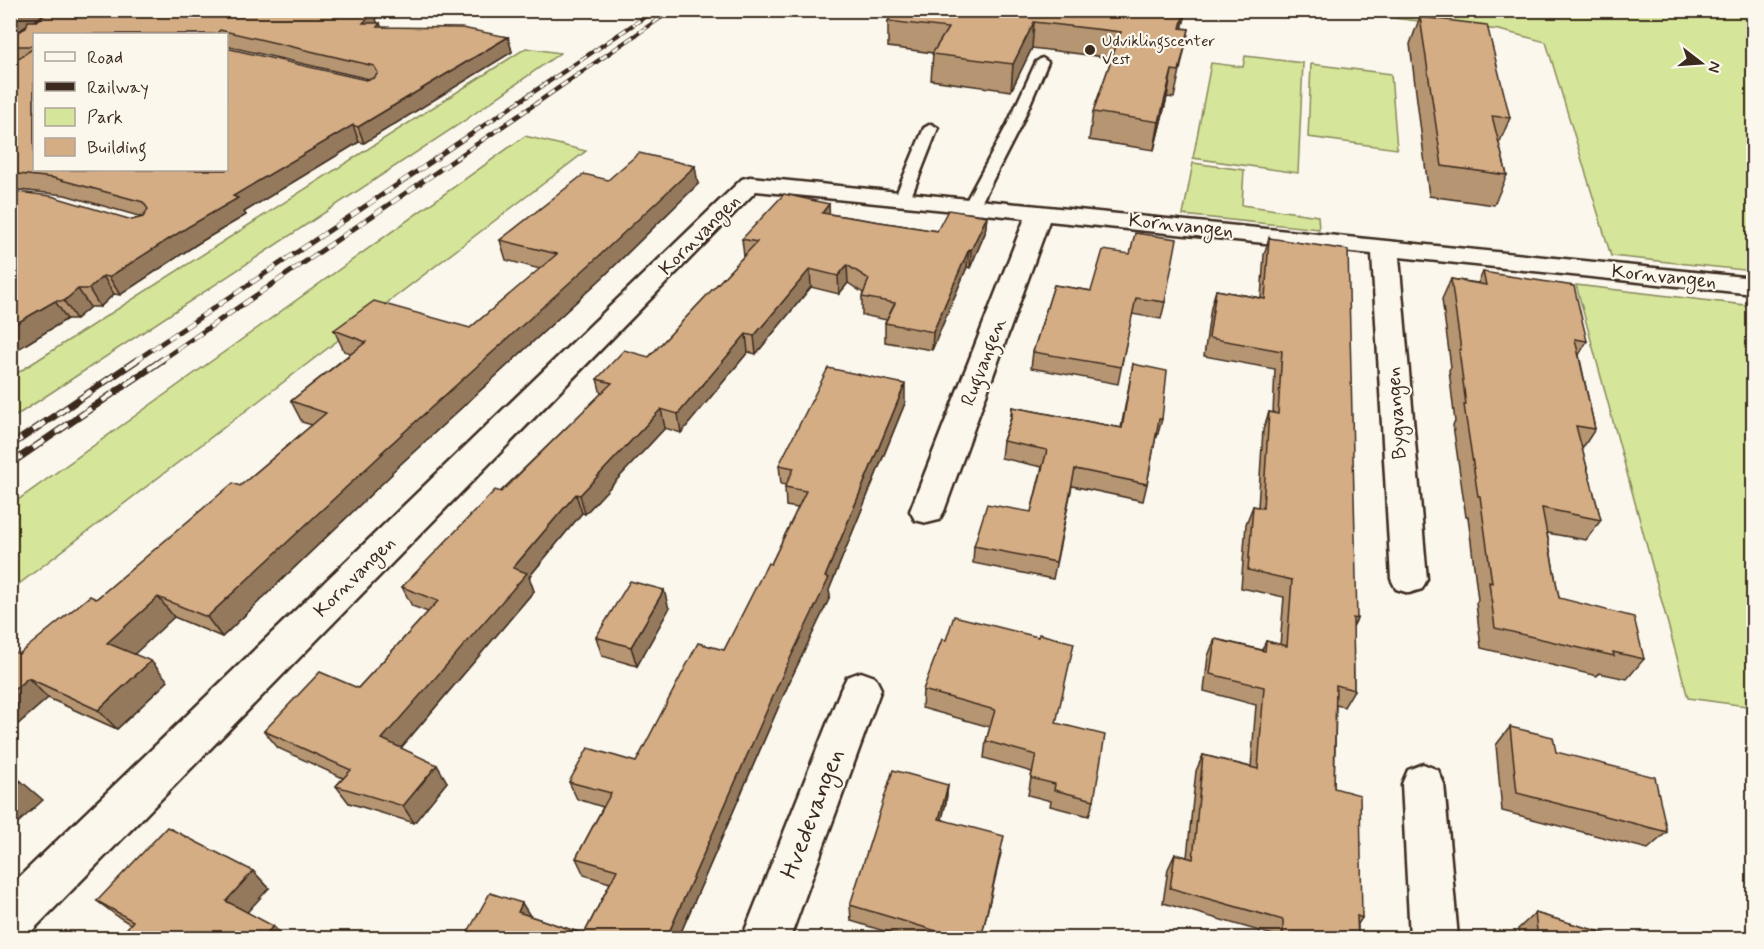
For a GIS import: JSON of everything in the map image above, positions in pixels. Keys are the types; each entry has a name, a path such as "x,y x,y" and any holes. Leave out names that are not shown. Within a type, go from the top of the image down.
{"street":[{"name":"Kornvangen","path":"10,919 750,184 903,197 1754,286"},
{"name":"Rugvangen","path":"927,512 1040,212"},
{"name":"Bygvangen","path":"1385,248 1409,579"},
{"name":"Hvedevangen","path":"766,939 861,689"},
{"path":"1423,784 1434,939"}],"lane":[{"path":"972,205 1014,125 1042,62"},
{"path":"903,197 931,128"}],"green space":[{"path":"1359,11 1753,11 1753,271 1611,256 1546,42 1499,30 1383,17"},
{"path":"526,48 560,53 464,121 11,419 11,377"},
{"path":"1245,56 1303,63 1298,173 1193,158 1211,63 1243,67"},
{"path":"1311,64 1391,74 1397,149 1308,137"},
{"path":"525,136 586,151 11,590 11,505"},
{"path":"1193,163 1244,170 1242,205 1318,216 1319,229 1183,215"},
{"path":"1576,285 1753,306 1753,707 1688,698"}],"building":[{"path":"10,10 19,10 10,16"},
{"path":"51,10 323,10 374,12 363,23 380,23 377,27 462,28 508,37 358,127 353,125 233,196 238,198 109,277 103,276 89,289 78,289 64,301 55,301 10,327 10,191 51,196 132,220 143,217 148,209 143,202 54,178 10,173 10,64 33,49 33,171 228,171 228,48 366,80 374,78 378,73 374,66 220,30 217,33 33,33 33,46 10,46 10,36 26,28 28,21 37,21"},
{"path":"896,10 1185,10 1180,28 1189,29 1179,71 1172,70 1159,122 1093,112 1121,32 1034,22 1013,64 932,54 948,28 888,21"},
{"path":"1420,17 1487,25 1510,118 1492,116 1507,175 1442,166"},
{"path":"639,153 695,166 381,453 383,453 207,617 158,597 107,643 151,661 98,710 28,678 10,693 10,650 19,654 90,596 96,599 233,483 240,486 326,413 291,401 366,342 334,330 374,301 470,328 557,254 500,240 584,174 608,180"},
{"path":"784,194 829,204 822,213 937,231 948,210 987,216 971,250 969,249 933,332 885,323 895,303 862,297 869,279 847,265 838,276 810,269 754,336 746,334 678,414 661,409 580,495 576,494 513,568 527,573 382,739 437,765 403,806 336,786 351,770 264,731 320,672 358,688 438,601 402,587 495,490 501,492 612,383 597,379 624,350 649,357 757,242 742,239"},
{"path":"1135,233 1177,239 1165,302 1136,298 1121,367 1033,352 1054,285 1091,291 1103,250 1130,254"},
{"path":"1269,238 1348,250 1357,619 1353,618 1354,690 1336,685 1334,788 1360,795 1362,918 1357,916 1358,939 1283,939 1283,920 1170,888 1175,854 1193,859 1203,755 1258,769 1264,687 1210,674 1215,639 1265,651 1266,641 1287,646 1292,580 1248,570 1253,506 1263,508 1269,412 1278,414 1282,351 1209,338 1216,290 1265,299"},
{"path":"1483,272 1574,286 1587,341 1575,339 1595,429 1576,426 1601,520 1542,508 1559,598 1634,617 1644,659 1613,652 1614,656 1495,628 1489,582 1492,583 1480,496 1478,496 1464,405 1466,405 1459,350 1461,350 1451,279 1486,285"},
{"path":"1133,364 1167,371 1162,419 1159,419 1147,484 1075,469 1056,562 974,546 987,504 1031,512 1047,450 1003,441 1012,416 1012,407 1122,428"},
{"path":"828,368 905,384 825,577 829,578 786,667 666,939 464,939 490,893 522,903 518,912 584,934 617,870 576,858 611,793 569,782 588,748 636,762 698,643 724,650 768,563 771,564 806,491 785,487 794,468 779,465"},
{"path":"630,581 664,590 631,647 596,637"},
{"path":"954,616 1038,637 1039,634 1074,643 1056,723 1105,735 1094,800 1054,790 1055,784 1031,778 1036,755 986,741 995,710 923,690 942,639 946,640"},
{"path":"1510,727 1553,737 1556,752 1655,777 1667,832 1517,793"},
{"path":"893,770 948,785 939,819 1004,836 981,939 963,939 850,905"},
{"path":"10,775 21,781 10,791"},
{"path":"167,827 253,871 226,901 273,926 262,939 118,939 133,921 97,901"},
{"path":"1535,913 1625,939 1538,939"}],"railway":[{"path":"434,159 655,10"},
{"path":"455,159 672,10"},
{"path":"135,361 437,158"},
{"path":"160,361 457,158"},
{"path":"10,446 137,360"},
{"path":"10,464 162,360"}],"place":[{"name":"Udviklingscenter Vest","path":"1090,50"}]}
